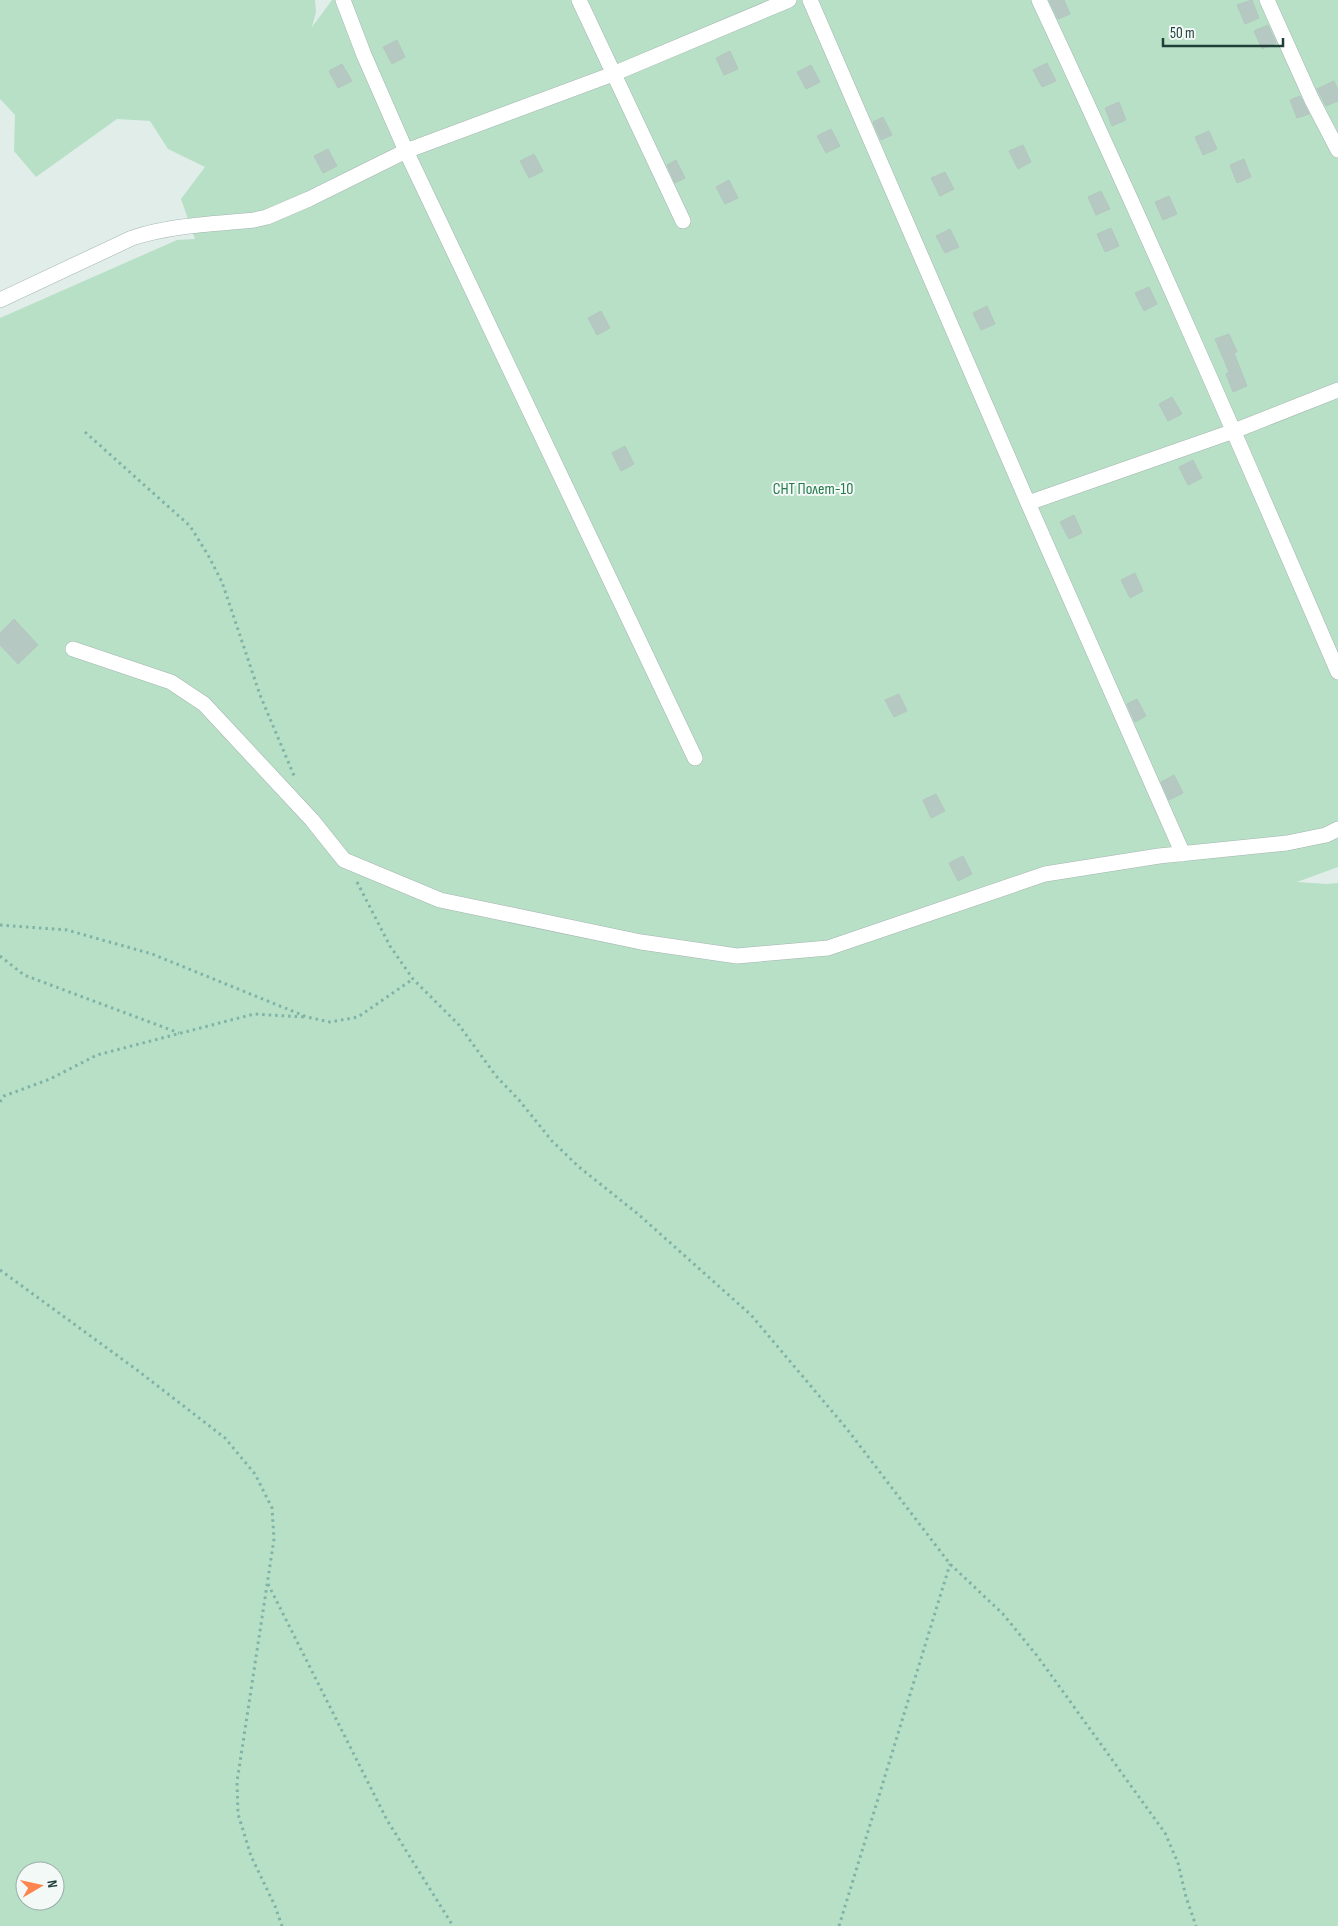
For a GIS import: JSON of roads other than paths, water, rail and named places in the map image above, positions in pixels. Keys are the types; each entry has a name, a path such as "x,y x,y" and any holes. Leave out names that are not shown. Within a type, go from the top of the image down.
{"lane":[{"path":"343,0 364,55 406,151 695,758"},
{"path":"579,0 683,222"},
{"path":"0,300 132,238 149,232 267,217 309,199 406,151 613,74 789,0"},
{"path":"810,0 1028,503 1183,854"},
{"path":"1039,0 1109,150 1234,431 1338,672"},
{"path":"1267,0 1312,100 1338,150"},
{"path":"1028,503 1234,431 1338,390"},
{"path":"73,649 171,682 204,704 312,820 344,860 440,900 641,942 737,956 828,948 1045,874 1183,854 1287,843 1326,835 1338,829"}],"park label":[{"name":"СНТ Полет-10","path":"813,488"}]}
